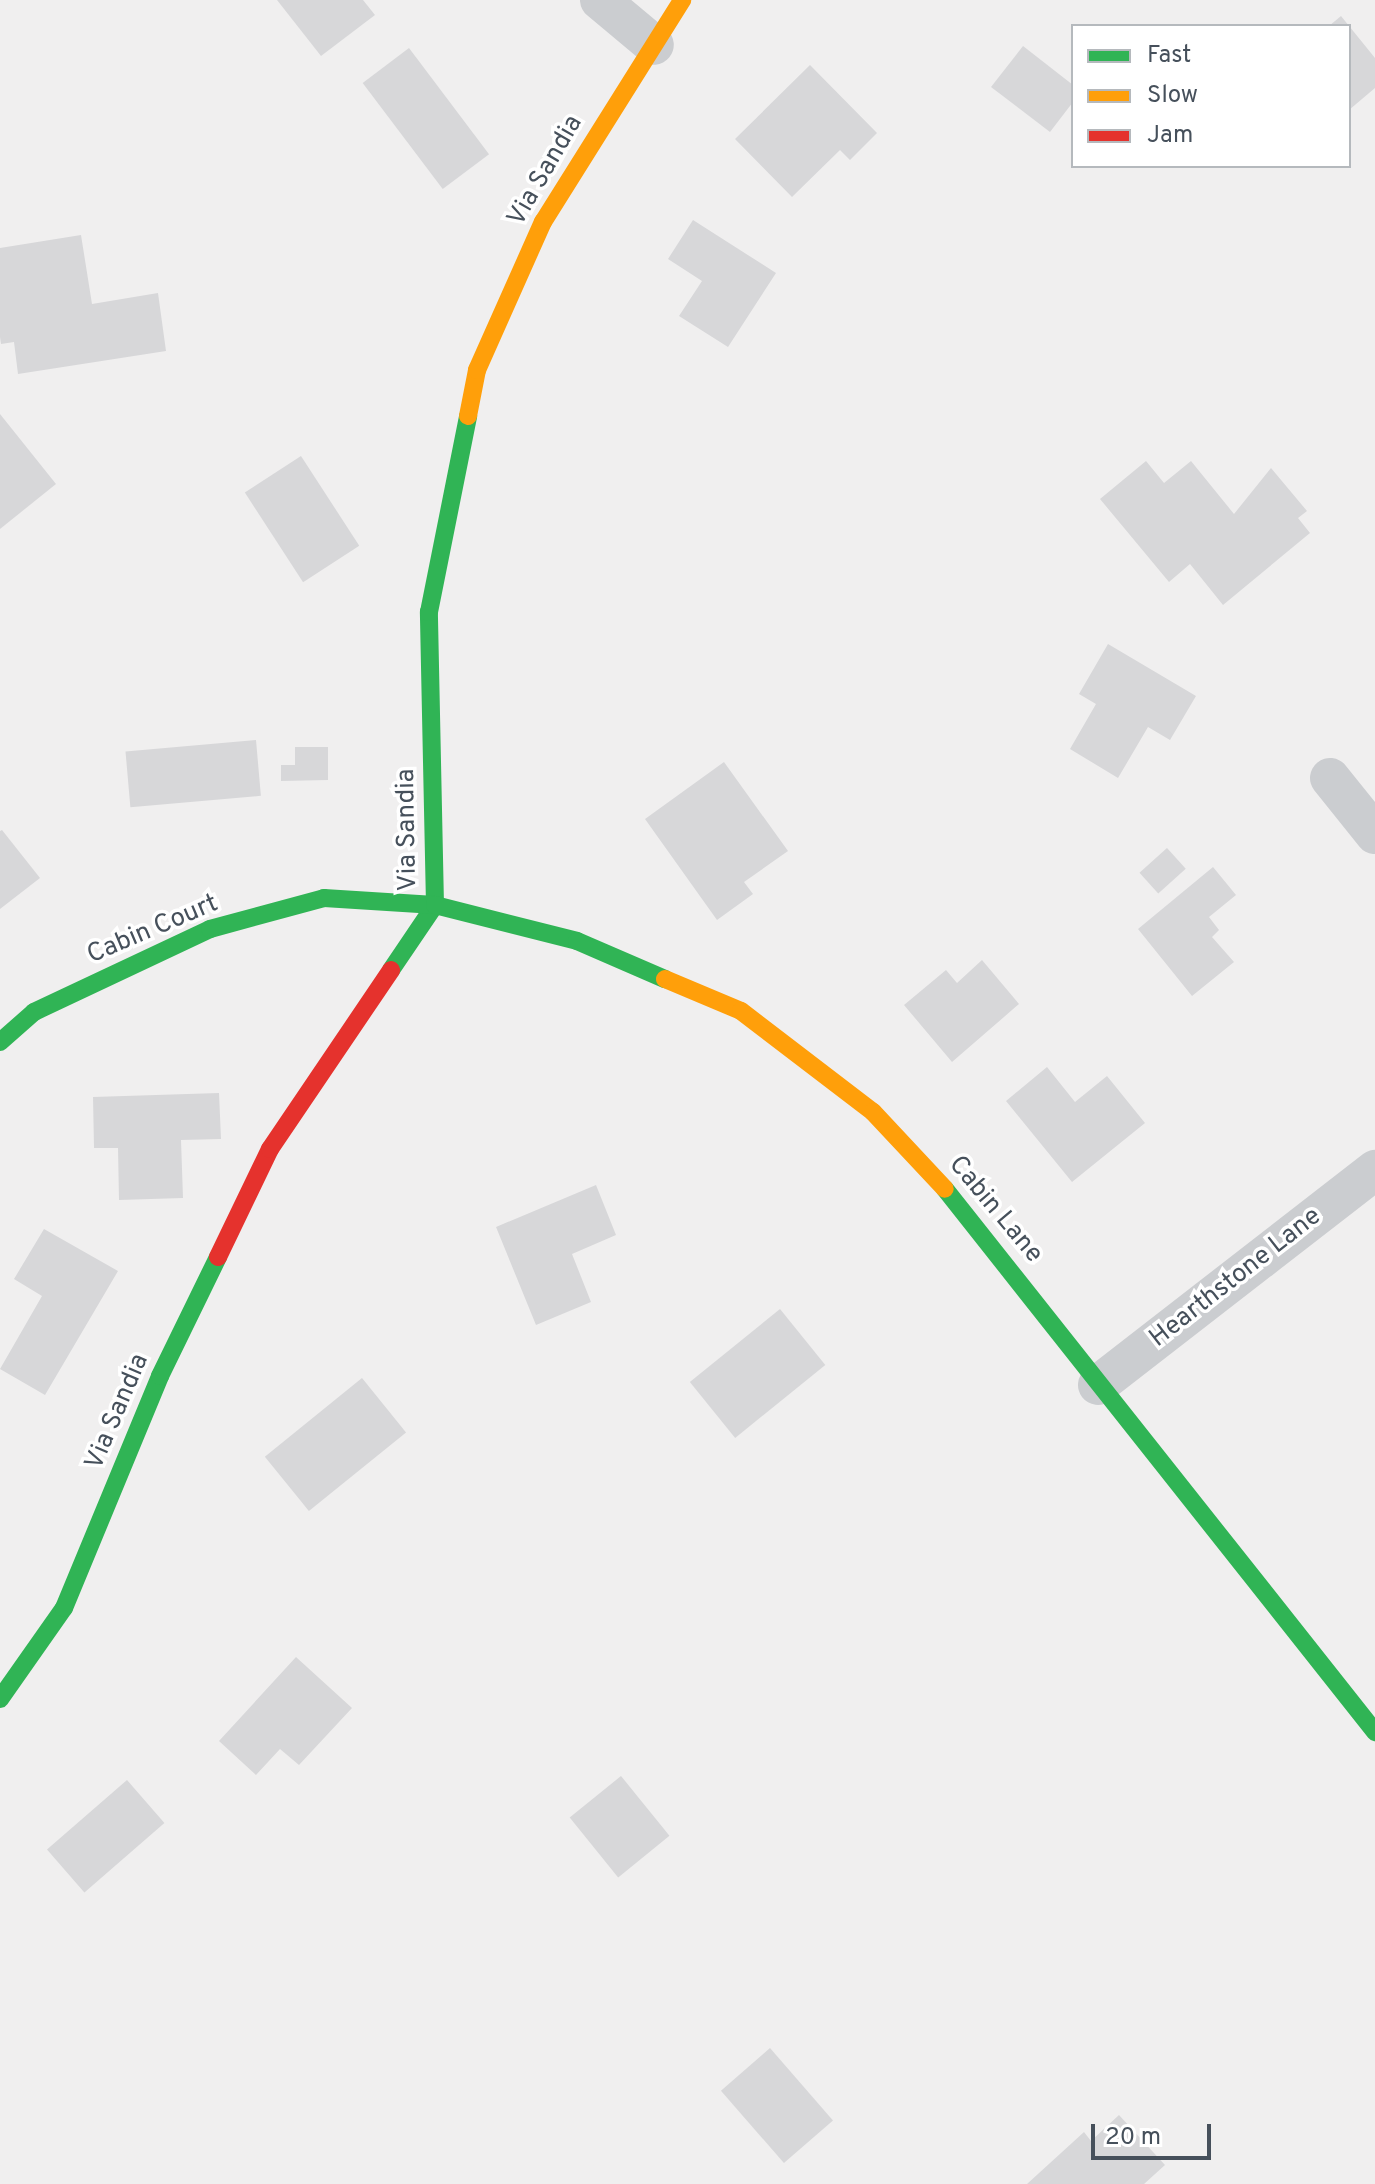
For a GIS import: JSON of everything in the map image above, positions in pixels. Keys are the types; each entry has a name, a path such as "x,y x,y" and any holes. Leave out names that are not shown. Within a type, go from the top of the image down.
{"street":[{"path":"600,0 654,45"},
{"name":"Via Sandia","path":"0,1699 64,1608 160,1376 270,1149 435,905 429,612 477,370 543,222 682,0"},
{"path":"1330,778 1375,834"},
{"name":"Cabin Court","path":"0,1042 34,1012 210,929 324,898 435,905"},
{"name":"Cabin Lane","path":"435,905 577,941 741,1011 873,1112 984,1232 1098,1385 1375,1732"},
{"name":"Hearthstone Lane","path":"1098,1385 1375,1170"}],"building":[{"path":"277,0 363,0 375,15 321,56"},
{"path":"1341,16 1347,24 1331,24"},
{"path":"1351,28 1375,58 1375,88 1351,108"},
{"path":"1023,46 1071,83 1071,105 1050,132 991,87"},
{"path":"409,48 489,154 443,189 363,83"},
{"path":"810,65 877,133 850,160 840,150 792,197 735,139"},
{"path":"693,220 776,273 728,347 679,316 702,281 668,259"},
{"path":"81,235 92,304 158,293 166,351 18,374 14,342 1,344 0,337 0,248"},
{"path":"0,414 56,484 0,529"},
{"path":"301,456 359,546 303,582 245,492"},
{"path":"1146,461 1164,483 1191,461 1234,514 1271,468 1307,511 1298,518 1310,533 1223,605 1190,564 1169,582 1100,499"},
{"path":"1108,644 1196,696 1170,740 1148,727 1118,778 1070,749 1096,704 1079,694"},
{"path":"256,740 261,796 130,807 125,751"},
{"path":"295,747 328,747 328,780 281,781 281,765 295,765"},
{"path":"724,762 788,851 744,882 753,894 717,920 645,819"},
{"path":"0,831 40,878 0,909"},
{"path":"1167,848 1186,869 1158,894 1140,873"},
{"path":"1213,867 1236,895 1209,917 1219,930 1212,937 1234,962 1192,996 1138,929"},
{"path":"982,960 1019,1004 952,1062 904,1005 946,970 957,983"},
{"path":"1047,1067 1075,1102 1107,1076 1145,1123 1072,1182 1006,1101"},
{"path":"219,1093 221,1139 181,1140 183,1198 119,1200 118,1148 94,1148 93,1097"},
{"path":"596,1185 616,1235 572,1254 591,1302 536,1325 496,1227"},
{"path":"44,1229 118,1271 45,1395 0,1369 42,1296 14,1279"},
{"path":"780,1309 825,1365 735,1438 690,1382"},
{"path":"362,1378 406,1432 309,1511 265,1457"},
{"path":"296,1657 352,1708 299,1765 280,1749 256,1775 219,1741"},
{"path":"621,1776 669,1836 618,1877 570,1818"},
{"path":"127,1780 164,1823 84,1893 47,1850"},
{"path":"770,2048 833,2120 784,2163 721,2091"},
{"path":"1119,2115 1165,2165 1144,2184 1027,2184 1084,2132 1091,2141"}],"traffic: fast":[{"path":"391,970 435,905 429,612 468,416"},
{"path":"0,1042 34,1012 210,929 324,898 435,905 577,941 665,979"},
{"path":"945,1189 1375,1732"},
{"path":"0,1699 64,1608 160,1376 218,1257"}],"traffic: slow":[{"path":"468,416 477,370 543,222 682,0"},
{"path":"665,979 741,1011 873,1112 945,1189"}],"traffic: jam":[{"path":"218,1257 270,1149 391,970"}]}
